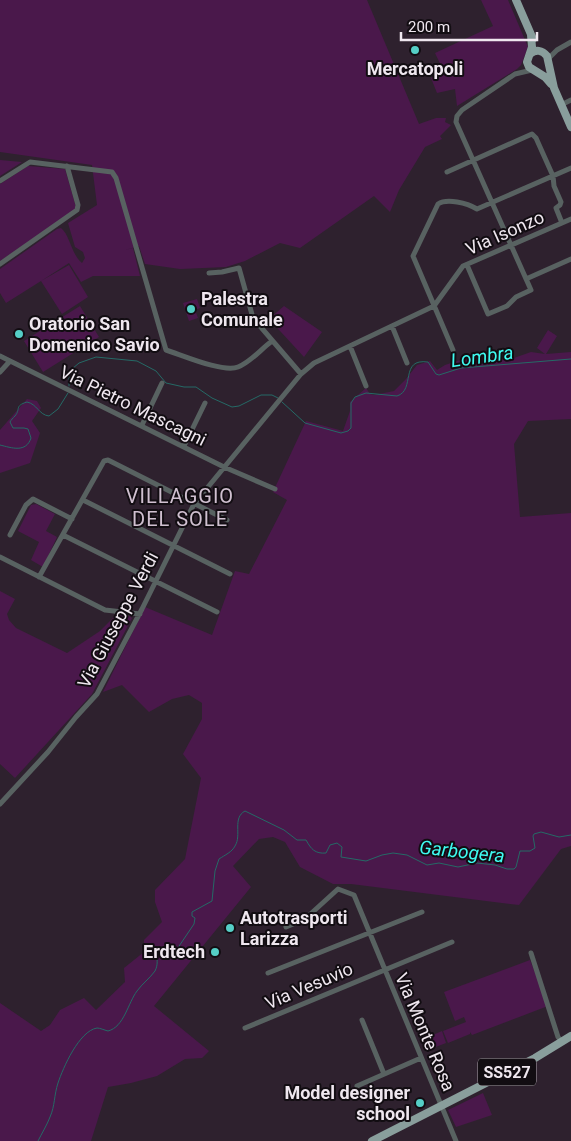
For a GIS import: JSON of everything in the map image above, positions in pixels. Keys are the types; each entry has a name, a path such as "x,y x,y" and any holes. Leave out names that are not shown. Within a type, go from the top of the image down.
{"main road":[{"path":"516,0 531,35 546,57 554,88 571,127"},
{"path":"531,35 532,47 528,58 535,71 545,76 554,88"},
{"path":"528,58 537,50 546,57"},
{"path":"535,71 544,70 546,57"},
{"name":"SS527","path":"372,1141 535,1058 571,1036"}],"street":[{"path":"546,57 571,42"},
{"path":"467,265 488,314 507,306 514,298 531,290 456,122 457,116 462,110 517,74 528,58"},
{"path":"517,74 535,71"},
{"path":"561,105 571,100"},
{"path":"447,172 532,134 536,138 553,176 554,186 561,202 556,208 562,223"},
{"path":"0,181 30,162 110,171 116,178 166,350 212,365 232,369 244,364 272,340"},
{"path":"0,264 77,210 78,205 67,166"},
{"path":"453,350 413,256 438,204 445,201 470,205 477,209 571,168"},
{"name":"Via Isonzo","path":"435,304 461,268 571,219"},
{"path":"526,278 571,259"},
{"path":"210,273 238,268 252,318 301,374"},
{"name":"Via Giuseppe Verdi","path":"0,804 48,752 97,694 140,614 194,504 301,374 314,363 435,304"},
{"path":"392,326 407,363"},
{"path":"350,346 366,386"},
{"name":"Via Pietro Mascagni","path":"2,357 224,467 275,489"},
{"path":"0,372 10,361"},
{"path":"142,425 162,383"},
{"path":"184,446 205,403"},
{"path":"38,577 104,461 108,460 227,520"},
{"path":"10,536 26,505 33,499 72,519"},
{"path":"83,500 174,544 230,574"},
{"path":"63,535 217,612"},
{"path":"0,557 105,610 140,614"},
{"name":"Via Monte Rosa","path":"286,927 305,920 338,889 354,895 456,1141"},
{"path":"268,973 422,912"},
{"name":"Via Monte Rosa","path":"385,970 452,942"},
{"path":"531,953 558,1037 562,1042"},
{"name":"Via Vesuvio","path":"245,1028 385,970"},
{"path":"362,1020 384,1074"},
{"path":"357,1086 421,1058"}],"shaded area":[{"path":"0,0 367,0 419,124 436,118 446,118 445,122 451,125 440,136 442,139 425,147 399,190 390,212 374,196 300,248 280,243 245,261 226,267 180,269 145,264 139,246 125,250 133,248 140,276 93,276 81,282 69,263 6,303 0,293 0,269 57,229 61,228 67,235 75,255 82,263 85,258 83,252 75,247 68,223 97,205 92,165 0,152"},
{"path":"481,0 508,0 528,47 521,65 517,69 457,106 455,89 437,93 431,78 444,72 435,53 493,26"},
{"path":"0,160 22,162 0,176"},
{"path":"28,166 65,169 76,207 74,211 0,261 0,184"},
{"path":"69,265 88,297 62,314 41,281"},
{"name":"Palestra Comunale","path":"197,299 200,308 195,310 198,318 189,321 183,303"},
{"path":"80,306 99,337 43,372 24,341"},
{"path":"284,306 322,332 304,357 269,319"},
{"path":"548,330 557,336 546,354 571,352 571,419 528,421 514,444 520,517 571,513 571,846 561,849 519,905 351,884 333,884 300,867 285,842 273,837 259,839 233,866 251,887 154,1006 209,1051 202,1058 185,1059 157,1076 108,1087 91,1141 0,1141 0,1003 41,1031 50,1025 60,1010 84,998 96,1010 125,982 124,968 144,952 144,940 162,922 155,902 155,890 185,859 201,778 183,754 202,719 202,703 189,695 172,699 149,712 122,685 103,692 145,607 212,635 235,571 249,574 287,500 273,492 306,421 343,431 350,411 350,402 366,388 370,394 374,395 394,391 417,365 430,361 437,370 460,360 511,359 531,352 545,354 537,348"},
{"path":"27,399 37,401 41,408 32,421 40,433 30,463 0,473 0,430"},
{"path":"36,504 55,514 46,531 57,537 43,567 31,560 39,542 18,531 31,505"},
{"path":"0,591 15,599 7,614 9,620 16,628 67,653 100,631 118,613 132,618 92,694 15,778 0,764"},
{"path":"530,960 548,1006 472,1035 470,1032 470,1034 448,1043 443,1031 466,1022 464,1017 455,1021 444,992"},
{"path":"442,1031 446,1043 428,1050 424,1039"},
{"path":"483,1093 492,1115 456,1127 448,1110"}],"waterway":[{"name":"Lombra","path":"69,386 69,376 72,369 79,363 96,357 137,361 156,371 166,383 184,387 196,387 212,398 232,407 239,406 261,395 272,395 278,398"},
{"name":"Lombra","path":"282,402 305,423 341,433 351,428 351,403 355,397 366,393 397,396 403,393 410,369 419,362 428,362 436,374 439,375 461,368 571,359"},
{"name":"Lombra","path":"0,445 22,448 29,443 31,438 28,429 13,428 10,422 17,414 20,405 27,402 30,403 43,414 49,416 58,409 68,393"},
{"name":"Garbogera","path":"38,1141 52,1113 60,1076 78,1043 90,1031 97,1028 108,1031 118,1025 137,991 155,971 157,955 159,953 171,958 194,924 195,918 192,916 192,912 212,901 215,871 219,859 230,852 235,846 238,837 239,818 245,811 284,830 297,840 306,840 316,852 326,853 330,845 337,843 342,847 341,857 366,861 393,853 407,855 427,865 439,863 458,867 477,863 514,869 520,851 530,851 535,848 534,834 541,832 559,837 571,835"}],"place":[{"name":"Mercatopoli","path":"415,50"},
{"name":"Palestra Comunale","path":"191,309"},
{"name":"Oratorio San Domenico Savio","path":"19,334"},
{"name":"Autotrasporti Larizza","path":"230,928"},
{"name":"Erdtech","path":"215,952"},
{"name":"Model designer school","path":"420,1103"}],"district":[{"name":"VILLAGGIO DEL SOLE","path":"180,508"}]}
